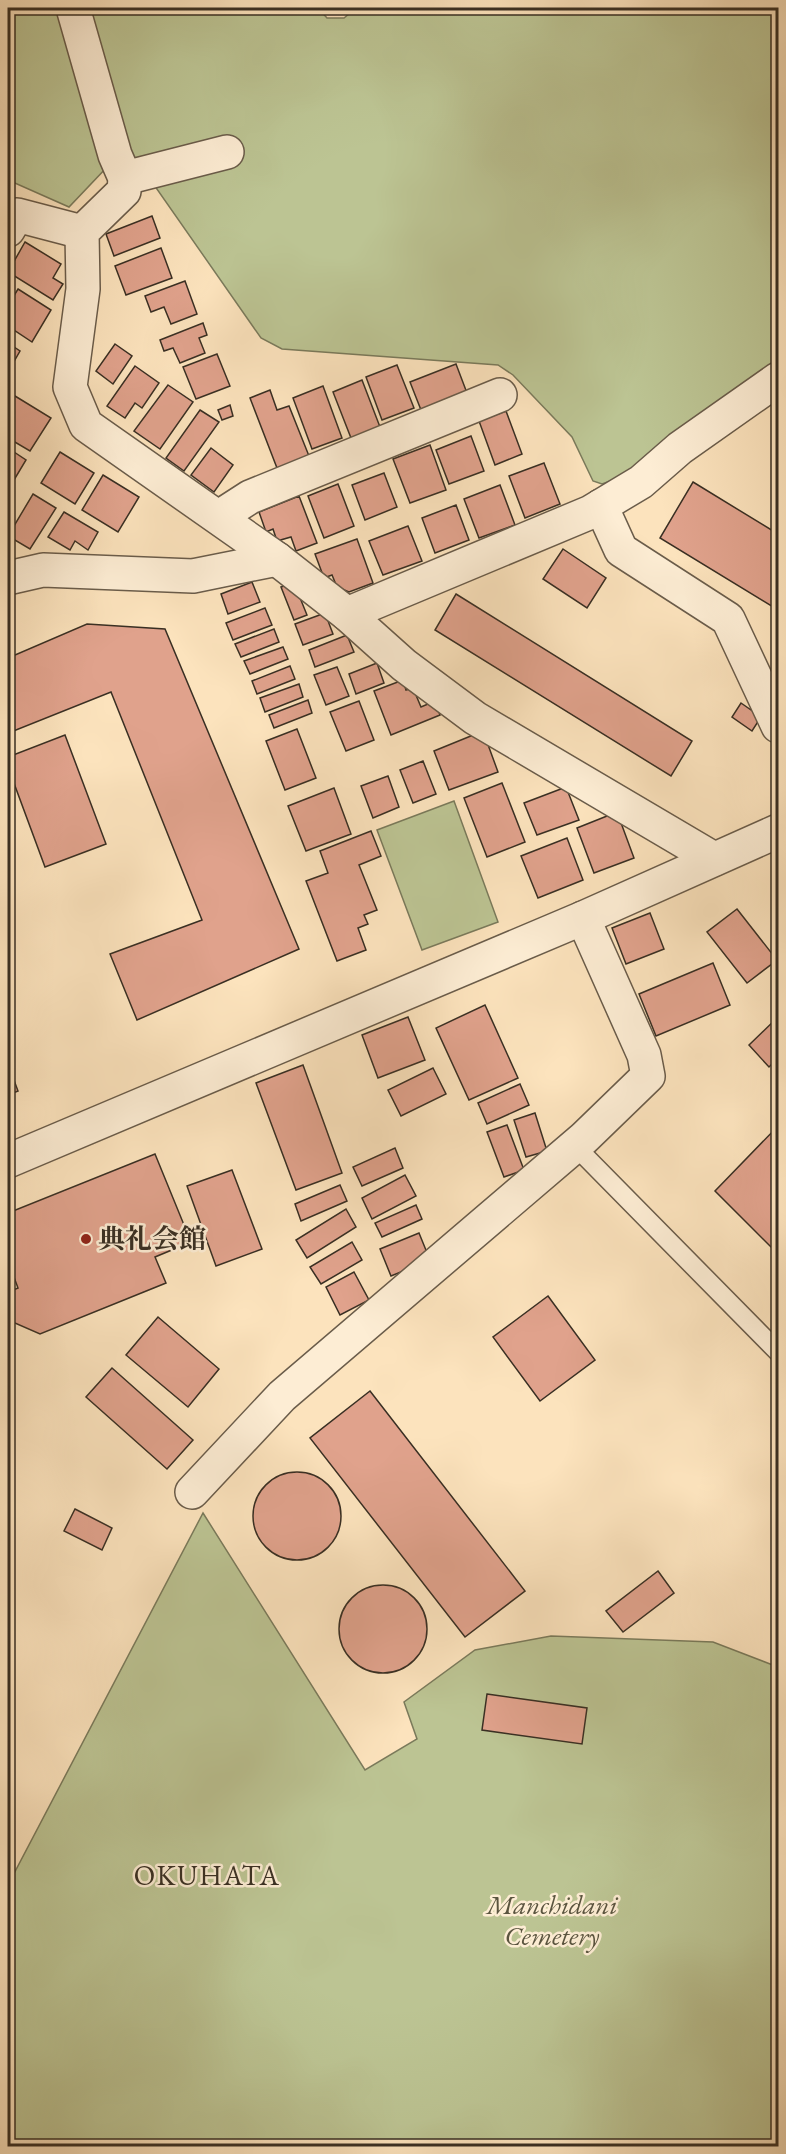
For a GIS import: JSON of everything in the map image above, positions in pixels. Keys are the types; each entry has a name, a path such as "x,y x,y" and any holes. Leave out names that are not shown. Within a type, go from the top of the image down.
{"street":[{"path":"73,8 116,155 125,178 124,191 82,232 83,290 70,387 86,424 277,559 347,614 404,666 475,718 714,859"},
{"path":"125,178 227,152"},
{"path":"8,230 17,215 82,232"},
{"path":"347,614 601,506 641,483 680,448 778,379"},
{"path":"219,517 250,497 500,394"},
{"path":"601,506 621,550 728,619 778,726"},
{"path":"8,578 44,570 193,576 277,559"},
{"path":"8,1161 583,918 778,831"},
{"path":"192,1492 282,1396 575,1146 648,1076 644,1055 583,918"}],"lane":[{"path":"575,1146 778,1352"}],"green space":[{"path":"8,8 58,8 108,166 69,207 8,180"},
{"path":"82,8 318,8 327,18 344,18 356,8 778,8 778,360 627,475 602,484 593,481 572,437 513,375 498,365 282,349 261,338 136,159 124,149"},
{"path":"454,801 498,922 422,950 377,830"},
{"name":"Manchidani Cemetery","path":"203,1513 365,1770 417,1739 404,1702 475,1650 551,1636 713,1642 778,1667 778,2146 8,2146 8,1885"}],"building":[{"path":"152,216 160,238 114,256 106,234"},
{"path":"25,242 61,264 53,278 63,284 53,300 8,272"},
{"path":"161,248 172,278 126,295 115,266"},
{"path":"185,281 197,314 171,324 164,307 151,312 145,296"},
{"path":"18,289 51,310 32,342 8,326 8,297 12,299"},
{"path":"203,323 207,335 199,338 205,353 180,363 173,348 164,351 160,340"},
{"path":"8,343 20,351 8,372"},
{"path":"115,344 132,356 113,384 96,371"},
{"path":"217,354 230,386 196,399 183,367"},
{"path":"456,364 467,393 421,410 410,382"},
{"path":"397,365 414,408 382,420 366,377"},
{"path":"135,366 159,383 142,408 135,403 125,418 107,406"},
{"path":"362,380 380,427 351,438 333,392"},
{"path":"168,385 193,402 160,449 134,431"},
{"path":"323,386 342,438 312,449 293,398"},
{"path":"270,390 277,410 289,406 309,456 277,468 250,398"},
{"path":"15,396 51,418 30,451 8,438 8,409"},
{"path":"230,405 233,416 222,420 218,410"},
{"path":"200,410 219,422 184,471 166,458"},
{"path":"506,411 522,454 495,465 479,421"},
{"path":"471,436 484,471 449,484 436,450"},
{"path":"430,445 446,490 410,503 393,459"},
{"path":"8,448 26,460 8,490"},
{"path":"211,448 233,465 214,492 191,475"},
{"path":"60,452 94,473 75,504 41,483"},
{"path":"544,463 560,504 525,518 509,476"},
{"path":"384,473 397,507 365,520 352,485"},
{"path":"103,475 139,497 118,532 82,510"},
{"path":"693,482 778,534 778,610 660,538"},
{"path":"338,484 354,526 324,538 308,496"},
{"path":"500,485 515,525 479,538 464,499"},
{"path":"33,494 56,508 30,549 8,536"},
{"path":"299,496 317,543 296,551 291,537 277,541 273,529 266,532 259,512"},
{"path":"456,505 469,540 435,553 422,518"},
{"path":"64,512 98,532 88,550 75,541 70,550 48,537"},
{"path":"408,526 422,561 383,575 369,541"},
{"path":"357,539 373,583 349,592 337,587 332,575 324,578 315,554"},
{"path":"563,549 606,578 587,608 543,579"},
{"path":"252,582 260,602 228,614 221,594"},
{"path":"294,583 307,615 294,620 281,587"},
{"path":"456,594 692,741 671,776 435,630"},
{"path":"265,608 272,625 233,640 226,623"},
{"path":"325,613 333,634 303,645 295,624"},
{"path":"87,624 165,629 299,949 137,1020 110,954 202,920 111,692 11,732 8,722 8,658"},
{"path":"274,629 279,642 241,657 235,644"},
{"path":"347,635 354,652 315,667 309,650"},
{"path":"283,647 288,659 250,674 244,661"},
{"path":"377,663 384,683 356,694 349,674"},
{"path":"290,666 295,679 257,694 252,681"},
{"path":"337,667 349,696 326,705 314,675"},
{"path":"403,680 406,690 413,688 421,707 435,701 440,715 391,735 374,691"},
{"path":"299,684 303,697 265,712 260,698"},
{"path":"308,700 312,713 274,728 269,715"},
{"path":"359,701 374,740 346,751 330,712"},
{"path":"741,703 761,717 752,731 732,717"},
{"path":"297,729 316,778 285,790 266,741"},
{"path":"483,731 498,772 449,790 434,751"},
{"path":"65,735 106,844 45,867 8,767 8,757"},
{"path":"423,761 436,794 413,803 400,770"},
{"path":"388,776 399,807 373,818 361,786"},
{"path":"502,783 525,842 487,857 464,798"},
{"path":"566,787 579,820 537,835 524,803"},
{"path":"334,788 351,834 306,851 288,806"},
{"path":"617,812 634,858 594,873 577,828"},
{"path":"371,831 381,856 359,865 377,910 364,915 368,924 358,928 366,950 337,961 306,881 328,873 320,851"},
{"path":"567,838 583,880 538,898 521,856"},
{"path":"737,909 777,960 747,983 707,932"},
{"path":"650,913 664,949 626,964 612,928"},
{"path":"713,963 730,1005 656,1036 639,994"},
{"path":"485,1005 518,1078 469,1100 436,1028"},
{"path":"408,1017 425,1060 378,1078 362,1035"},
{"path":"778,1017 778,1058 769,1067 749,1045"},
{"path":"8,1064 18,1091 8,1095"},
{"path":"303,1065 342,1173 296,1190 256,1083"},
{"path":"433,1068 446,1094 401,1116 388,1090"},
{"path":"520,1084 529,1105 487,1124 478,1103"},
{"path":"535,1113 547,1151 526,1157 514,1120"},
{"path":"507,1125 524,1170 504,1177 487,1132"},
{"path":"778,1126 778,1254 715,1191"},
{"path":"395,1148 403,1168 362,1186 353,1167"},
{"path":"155,1154 191,1242 155,1257 166,1283 40,1334 8,1320 8,1292 18,1288 8,1261 8,1213"},
{"path":"232,1170 262,1249 216,1266 187,1186"},
{"path":"405,1175 416,1196 372,1219 362,1198"},
{"path":"340,1185 347,1201 301,1221 295,1204"},
{"path":"416,1205 422,1219 382,1237 375,1223"},
{"path":"346,1209 356,1227 307,1258 296,1240"},
{"path":"419,1233 430,1260 391,1276 380,1249"},
{"path":"352,1242 362,1260 321,1284 310,1267"},
{"path":"354,1272 369,1300 340,1315 326,1287"},
{"path":"548,1296 595,1360 540,1401 493,1337"},
{"path":"158,1317 219,1369 188,1407 126,1355"},
{"path":"112,1368 193,1440 167,1469 86,1397"},
{"path":"370,1391 525,1591 465,1637 310,1438"},
{"path":"288,1472 306,1472 322,1479 334,1491 341,1507 341,1525 334,1541 322,1553 306,1560 288,1560 272,1553 260,1541 253,1525 253,1507 260,1491 272,1479"},
{"path":"75,1509 112,1528 102,1550 64,1531"},
{"path":"658,1571 674,1593 623,1632 606,1611"},
{"path":"383,1585 400,1588 414,1598 424,1612 427,1629 424,1646 414,1660 400,1670 383,1673 366,1670 352,1660 342,1646 339,1629 342,1612 352,1598 366,1588"},
{"path":"487,1694 587,1708 582,1744 482,1730"}],"place":[{"name":"典礼会館","path":"86,1239"}],"district":[{"name":"OKUHATA","path":"207,1875"}]}
